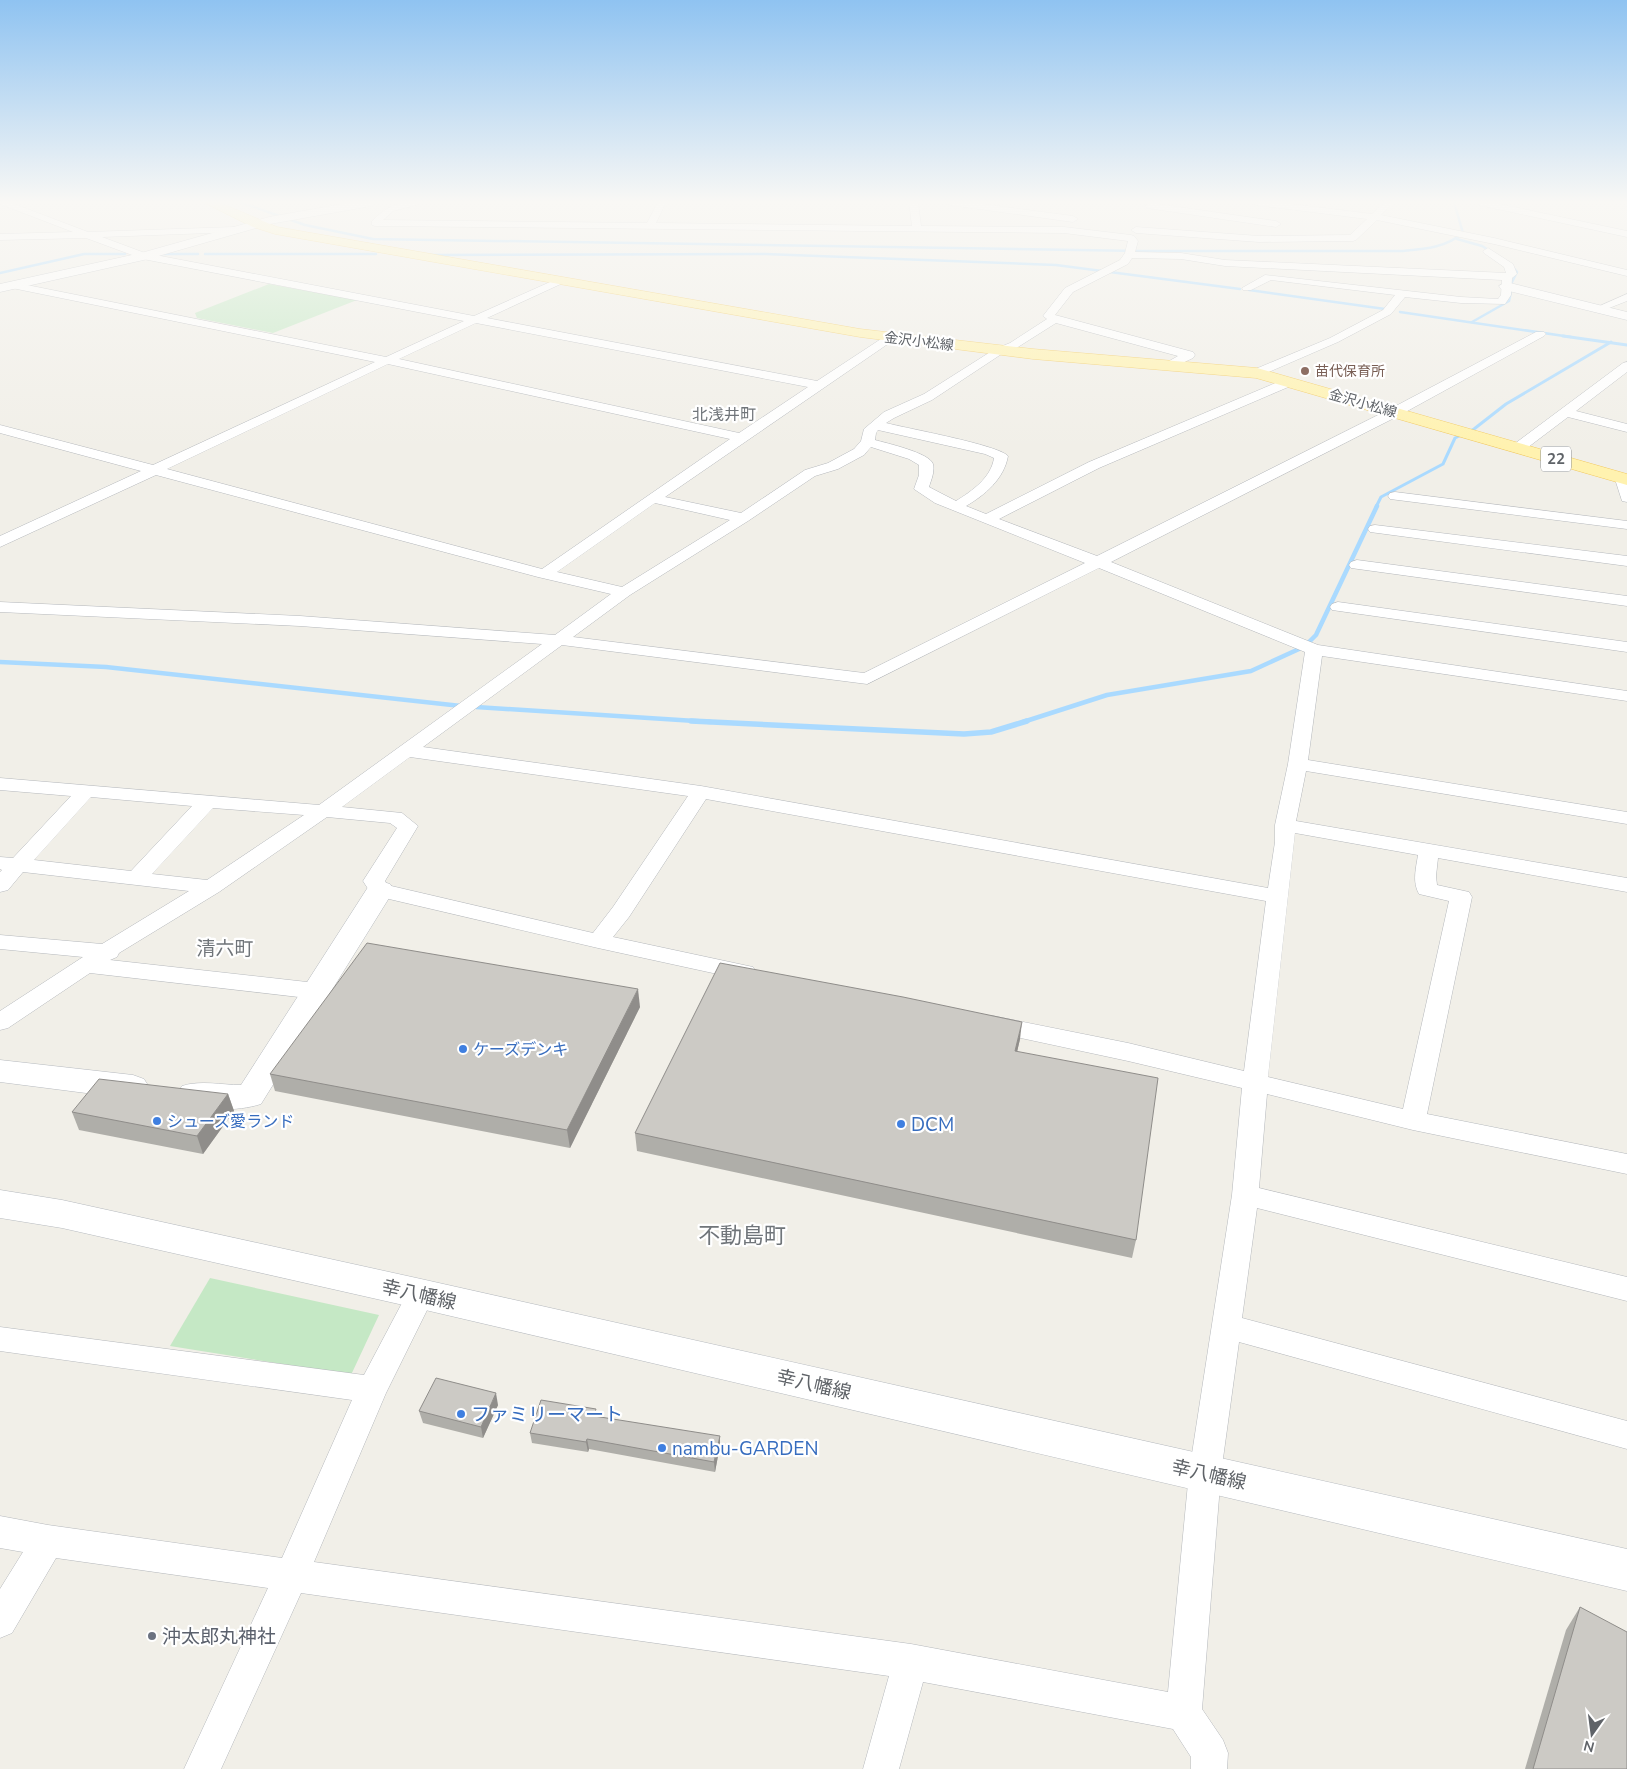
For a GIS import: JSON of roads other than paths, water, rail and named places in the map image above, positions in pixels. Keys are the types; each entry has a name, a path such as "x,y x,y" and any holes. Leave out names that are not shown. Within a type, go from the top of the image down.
{"main road":[{"name":"金沢小松線","path":"579,285 786,322 891,337 999,351 1170,364 1257,373 1625,480"}],"street":[{"path":"294,285 819,385"},
{"path":"0,542 385,360 551,285"},
{"path":"1079,285 1068,290 1049,316 1054,319 1188,355 1170,364"},
{"path":"1247,288 1254,285"},
{"path":"1332,285 1461,300 1501,302 1506,296 1507,285"},
{"path":"1399,285 1402,293"},
{"path":"1519,285 1627,316"},
{"path":"6,286 385,360 741,436"},
{"path":"1257,373 1334,340 1387,312 1402,293"},
{"path":"1600,309 1627,297"},
{"path":"0,1022 109,952 136,932 211,887 322,812 624,592 743,518 810,473 832,466 859,452 868,442 874,425 889,415 928,397 999,351 1014,345 1054,319"},
{"path":"0,607 300,621 559,640 867,679 1395,412 1540,334"},
{"path":"544,574 741,436 891,337"},
{"path":"1518,448 1627,366"},
{"path":"987,518 1094,466 1289,382"},
{"path":"1565,412 1627,428"},
{"path":"874,425 989,451 1001,456 1001,465 994,475 981,488 957,506"},
{"path":"0,429 544,574 624,592"},
{"path":"868,442 914,456 926,463 926,475 921,488 940,500 957,506 957,508 1098,562 1314,650 1627,696"},
{"path":"1625,480 1627,498"},
{"path":"1395,496 1627,525"},
{"path":"651,498 743,518"},
{"path":"1375,529 1627,561"},
{"path":"1357,565 1627,602"},
{"path":"1338,607 1627,647"},
{"path":"1209,1769 1210,1753 1184,1713 1204,1473 1244,1195 1255,1084 1286,825 1298,764 1314,650"},
{"path":"408,751 701,792 1277,896"},
{"path":"1298,764 1627,818"},
{"path":"0,784 206,803 395,817 408,826 374,881 380,890 598,941 762,976"},
{"path":"0,885 10,864 85,792"},
{"path":"598,941 621,912 701,792"},
{"path":"136,879 206,803"},
{"path":"1286,825 1627,885"},
{"path":"1412,1121 1461,897 1427,889 1425,876 1429,850"},
{"path":"10,864 211,887"},
{"path":"0,1071 217,1097 250,1096 380,890"},
{"path":"0,942 109,952"},
{"path":"88,965 316,991"},
{"path":"974,1020 1128,1052 1412,1121 1627,1164"},
{"path":"1244,1195 1627,1289"},
{"name":"幸八幡線","path":"0,1204 62,1214 421,1294 1627,1570"},
{"path":"202,1769 291,1576 372,1388 421,1294"},
{"path":"1226,1326 1627,1434"},
{"path":"0,1339 372,1388"},
{"path":"0,1532 48,1541 291,1576 911,1662 1184,1713"},
{"path":"0,1621 48,1541"},
{"path":"880,1769 911,1662"}],"waterway":[{"path":"1206,285 1240,289"},
{"path":"1249,290 1385,309"},
{"path":"1472,322 1509,301 1511,291"},
{"path":"1400,312 1571,337"},
{"path":"1563,336 1610,343"},
{"path":"1376,507 1381,497 1443,464 1455,438 1474,429 1506,404 1610,343"},
{"path":"1610,343 1627,345"},
{"path":"1308,643 1316,635 1377,506"},
{"path":"1023,722 1107,695 1251,671 1299,649"},
{"path":"0,662 106,667 461,706"},
{"path":"476,707 708,722"},
{"path":"691,721 708,722"},
{"path":"708,722 964,734 991,732 1027,721"}],"place":[{"name":"苗代保育所","path":"1305,371"},
{"name":"ケーズデンキ","path":"463,1049"},
{"name":"シューズ愛ランド","path":"157,1121"},
{"name":"DCM","path":"901,1124"},
{"name":"ファミリーマート","path":"461,1414"},
{"name":"nambu-GARDEN","path":"662,1448"},
{"name":"沖太郎丸神社","path":"152,1636"}],"district":[{"name":"北浅井町","path":"724,414"},
{"name":"清六町","path":"225,948"},
{"name":"不動島町","path":"742,1235"}]}
